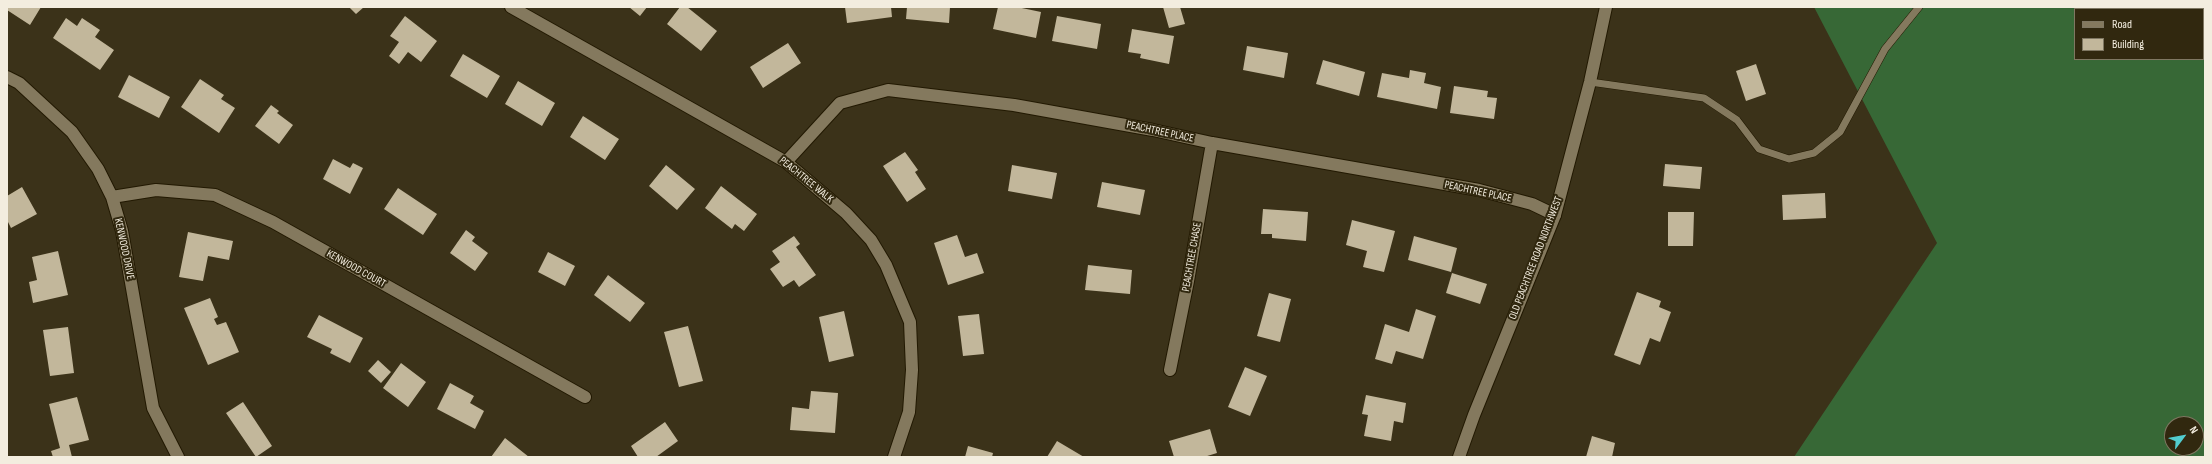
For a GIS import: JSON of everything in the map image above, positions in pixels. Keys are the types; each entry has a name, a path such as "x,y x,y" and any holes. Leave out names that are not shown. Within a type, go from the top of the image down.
{"street":[{"name":"PEACHTREE WALK","path":"511,7 786,162 846,213 871,240 886,265 910,322 912,370 909,412 894,457"},
{"name":"OLD PEACHTREE ROAD NORTHWEST","path":"1459,457 1474,414 1555,215 1590,82 1606,7"},
{"name":"KENWOOD DRIVE","path":"7,77 19,83 72,132 98,169 112,197 122,230 153,408 178,457"},
{"name":"PEACHTREE PLACE","path":"786,162 840,103 888,90 1014,105 1153,130 1212,144 1479,190 1532,204 1555,215"},
{"name":"PEACHTREE CHASE","path":"1170,370 1188,281 1212,144"},
{"name":"KENWOOD COURT","path":"112,197 156,190 215,195 273,222 585,397"}],"lane":[{"path":"1590,82 1704,98 1737,120 1758,149 1788,159 1814,153 1840,132 1885,49 1919,7"}],"green space":[{"path":"1814,7 2205,7 2205,457 1794,457 1937,243"}],"building":[{"path":"7,7 41,7 30,25 7,10"},
{"path":"349,7 364,7 356,14"},
{"path":"629,7 647,7 640,16"},
{"path":"680,7 687,7 717,31 701,51 667,24"},
{"path":"845,7 891,7 892,17 847,23"},
{"path":"907,7 950,7 949,23 906,19"},
{"path":"998,7 1017,7 1041,12 1036,38 993,29"},
{"path":"1163,7 1180,7 1185,24 1169,28"},
{"path":"405,16 437,41 421,62 408,52 399,64 389,56 399,42 390,36"},
{"path":"1057,16 1101,24 1097,49 1052,41"},
{"path":"66,18 77,26 82,18 100,30 95,37 114,50 100,70 53,38"},
{"path":"1132,29 1174,36 1169,64 1140,58 1141,54 1128,52"},
{"path":"788,43 801,63 763,88 750,67"},
{"path":"1247,46 1288,53 1284,78 1243,70"},
{"path":"463,54 500,76 487,98 450,76"},
{"path":"1323,60 1365,72 1359,96 1316,84"},
{"path":"1756,64 1766,94 1746,101 1736,71"},
{"path":"1410,70 1426,73 1424,83 1441,87 1437,109 1377,97 1382,73 1409,78"},
{"path":"129,75 170,97 159,118 118,97"},
{"path":"200,79 224,95 221,99 235,108 219,133 181,107"},
{"path":"518,81 555,103 542,126 505,104"},
{"path":"1454,86 1488,91 1487,97 1497,98 1494,119 1450,113"},
{"path":"271,105 279,111 277,113 293,125 279,144 255,126"},
{"path":"583,116 619,139 605,160 570,137"},
{"path":"905,152 918,170 915,172 926,189 907,202 883,166"},
{"path":"333,159 350,168 353,163 363,168 350,194 323,179"},
{"path":"1665,164 1702,167 1700,189 1663,186"},
{"path":"666,165 695,189 677,210 649,186"},
{"path":"1012,165 1057,173 1052,199 1008,191"},
{"path":"1102,182 1145,190 1140,215 1097,207"},
{"path":"721,186 757,214 744,231 735,224 732,229 705,208"},
{"path":"22,187 37,214 11,228 7,220 7,196"},
{"path":"398,188 437,214 423,235 384,209"},
{"path":"1825,193 1826,218 1783,220 1782,195"},
{"path":"1263,209 1308,212 1306,241 1272,238 1272,234 1261,234"},
{"path":"1668,212 1694,212 1693,246 1668,246"},
{"path":"1352,220 1395,231 1384,272 1363,267 1367,251 1346,245"},
{"path":"466,230 475,237 472,241 488,253 475,271 450,253"},
{"path":"188,232 233,241 229,260 208,256 203,281 179,277"},
{"path":"957,235 965,257 977,253 984,273 948,285 934,243"},
{"path":"794,236 800,244 796,247 816,275 799,287 794,280 783,287 770,269 780,262 772,251"},
{"path":"1414,236 1457,248 1451,272 1408,260"},
{"path":"58,251 68,295 33,303 29,282 37,280 32,257"},
{"path":"548,252 575,266 565,286 538,272"},
{"path":"1088,265 1132,270 1130,294 1085,290"},
{"path":"1452,273 1487,284 1480,304 1446,293"},
{"path":"608,275 645,303 630,322 594,295"},
{"path":"1637,292 1661,301 1659,307 1671,312 1660,342 1650,338 1640,365 1614,355"},
{"path":"1269,293 1291,299 1280,342 1257,336"},
{"path":"210,298 218,317 214,319 217,325 226,322 239,352 208,365 184,308"},
{"path":"1416,309 1436,316 1423,359 1396,351 1392,364 1375,359 1385,324 1409,332"},
{"path":"844,311 854,356 829,362 819,317"},
{"path":"979,314 984,354 963,356 958,316"},
{"path":"319,315 363,338 350,363 330,353 332,349 307,337"},
{"path":"688,326 703,381 679,387 664,332"},
{"path":"68,327 74,373 50,376 43,330"},
{"path":"378,360 391,372 381,383 368,371"},
{"path":"401,363 426,382 408,407 383,388"},
{"path":"1245,367 1267,376 1250,416 1228,407"},
{"path":"450,383 474,396 470,403 484,411 475,429 437,409"},
{"path":"811,391 838,393 835,433 790,430 792,407 809,409"},
{"path":"1366,395 1406,403 1403,423 1394,421 1391,441 1364,436 1368,415 1362,414"},
{"path":"77,397 89,440 69,445 72,457 53,457 51,451 60,448 49,404"},
{"path":"243,402 272,446 256,457 226,413"},
{"path":"665,422 678,441 656,457 638,457 631,446"},
{"path":"1210,429 1217,453 1204,457 1174,457 1169,441"},
{"path":"1592,436 1615,443 1612,457 1586,457"},
{"path":"505,438 529,457 491,457"},
{"path":"1057,441 1084,457 1047,457"},
{"path":"968,446 993,453 992,457 965,457"}]}
